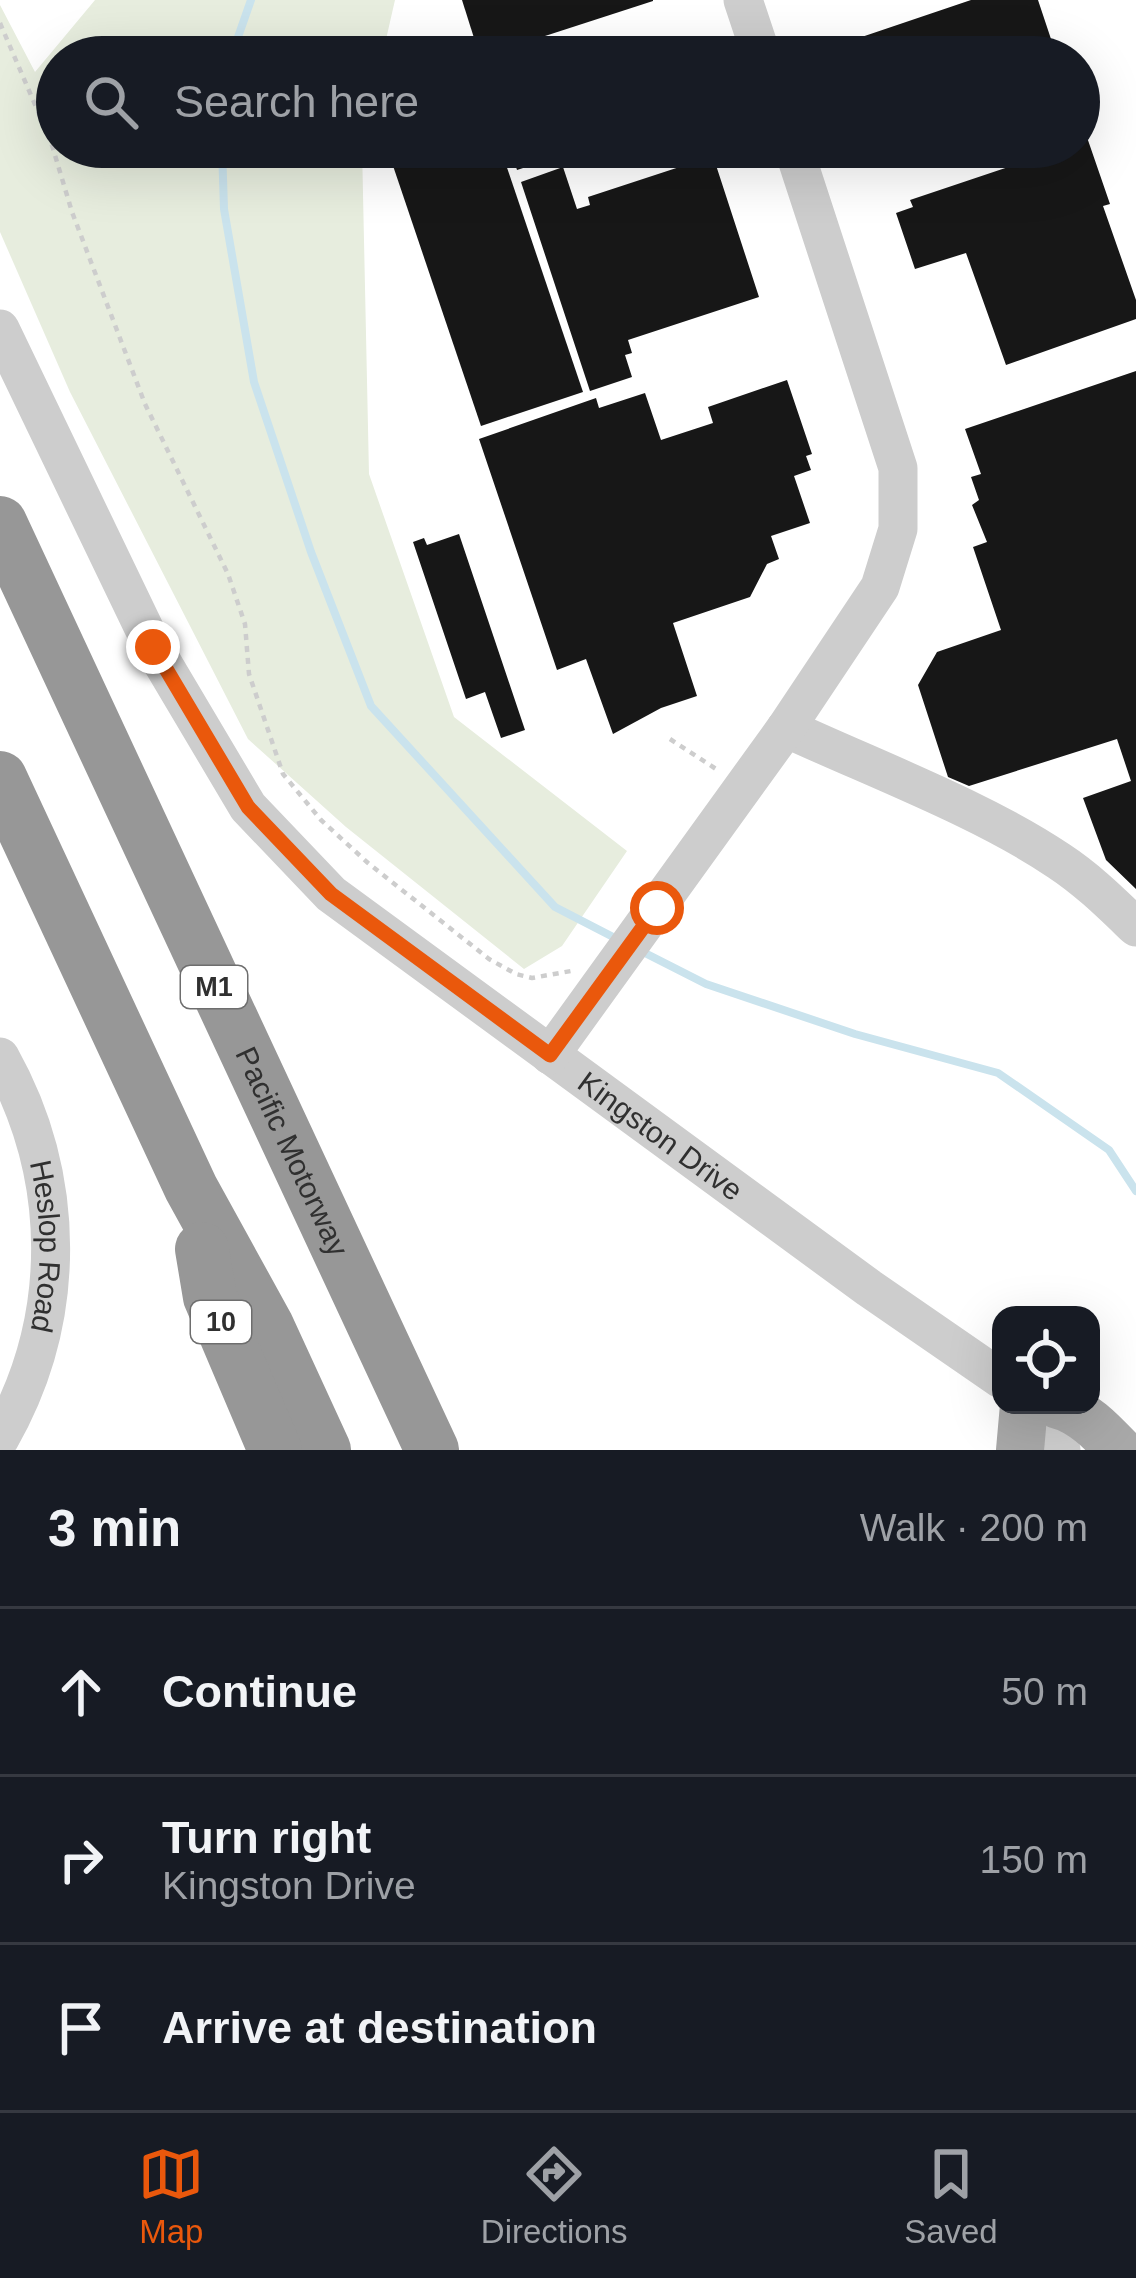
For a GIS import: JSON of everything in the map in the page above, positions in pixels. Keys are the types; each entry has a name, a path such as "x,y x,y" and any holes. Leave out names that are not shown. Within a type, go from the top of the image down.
{"highway":[{"name":"Pacific Motorway","path":"0,524 432,1450"},
{"path":"0,778 190,1188 267,1326 324,1450"},
{"name":"10","path":"190,1188 210,1297 275,1450"}],"main road":[{"path":"1020,1450 1026,1414"},
{"path":"1077,1414 1118,1450"}],"street":[{"path":"743,0 756,36"},
{"path":"550,1055 587,978 657,908 786,728 880,586 894,544 901,497 898,468 800,168"},
{"name":"Kingston Drive","path":"0,328 153,647 248,807 331,894 992,1373"},
{"path":"786,728 1058,860 1136,928"},
{"name":"Heslop Road","path":"0,1057 17,1087 37,1144 52,1235 44,1325 29,1377 0,1438"},
{"path":"1035,1414 1061,1450"}],"path":[{"path":"0,23 36,107"},
{"path":"59,168 145,404 228,574 245,624 249,674 283,774 321,820 368,863 489,958 532,978 564,974 587,978"},
{"path":"670,739 716,770 703,788"}],"green space":[{"path":"95,0 395,0 387,36 65,36"},
{"path":"0,5 35,72 36,168 362,168 369,474 454,717 627,851 562,946 524,969 346,827 248,739 70,392 0,232"}],"building":[{"path":"462,0 653,0 545,36 473,36"},
{"path":"971,0 1038,0 1050,36 865,36"},
{"path":"394,168 507,168 583,392 481,426"},
{"path":"563,168 577,209 590,205 588,197 676,168 717,168 759,297 628,340 632,353 625,355 632,377 590,391 521,182"},
{"path":"1005,168 1098,168 1110,204 1103,206 1136,300 1136,319 1006,365 966,253 915,269 896,213 913,207 910,200"},
{"path":"1136,371 1136,889 1106,860 1083,798 1131,781 1117,739 969,786 948,777 918,685 937,652 1001,630 973,547 987,542 972,505 979,500 971,477 981,474 965,429"},
{"path":"787,380 812,454 806,456 811,470 794,476 810,523 771,536 779,559 767,564 750,597 673,623 697,696 661,708 613,734 586,659 557,670 479,439 596,398 599,408 645,393 661,440 713,423 708,407"},
{"path":"459,534 525,730 501,738 485,692 466,699 413,542 424,538 427,545"}],"waterway":[{"path":"238,36 251,0"},
{"path":"223,168 224,209 254,382 311,552 371,706 555,907 617,939"},
{"path":"641,951 706,984 855,1034 998,1073 1109,1150 1136,1191"}],"route":[{"path":"153,647 248,807 331,894 550,1055 657,908"}]}
